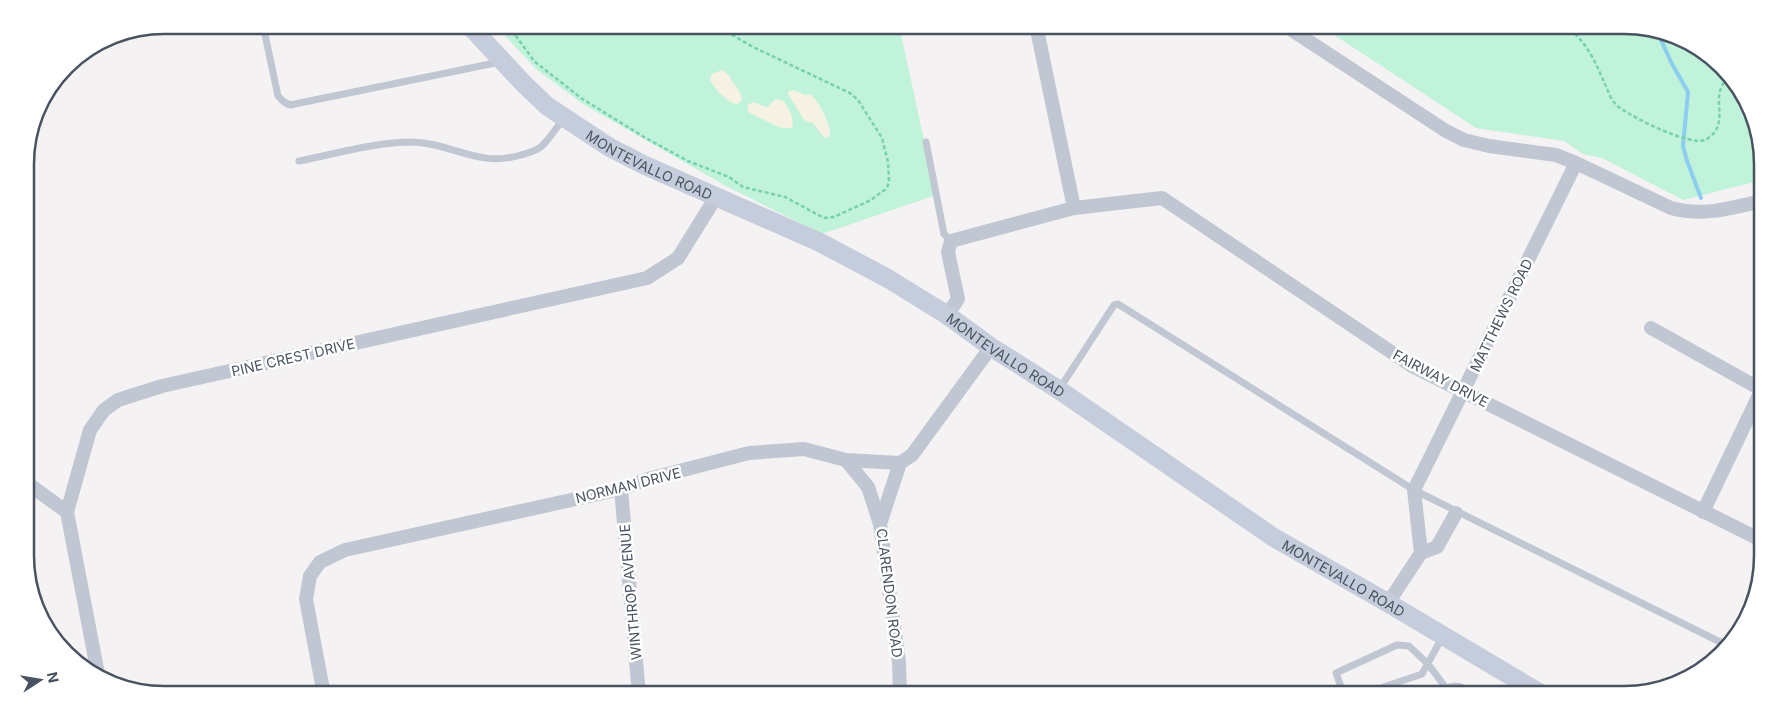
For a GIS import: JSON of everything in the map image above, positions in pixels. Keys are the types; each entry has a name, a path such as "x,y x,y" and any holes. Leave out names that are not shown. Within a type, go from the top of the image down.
{"main road":[{"name":"MONTEVALLO ROAD","path":"477,34 546,106 609,147 644,165 819,242 887,278 947,315 991,347 1059,390 1272,537 1444,636 1515,686"}],"street":[{"path":"1038,34 1074,208"},
{"path":"1298,34 1446,131 1464,140 1489,146 1556,155 1671,208 1686,212 1715,212 1754,203"},
{"name":"MATTHEWS ROAD","path":"1414,490 1576,163"},
{"name":"PINE CREST DRIVE","path":"97,667 67,512 90,430 104,410 118,400 162,386 647,278 678,258 716,197"},
{"name":"FAIRWAY DRIVE","path":"951,241 1074,208 1162,198 1412,366 1754,537"},
{"path":"947,315 958,299 948,252 951,241"},
{"path":"1651,328 1754,386"},
{"path":"900,463 912,456 991,347"},
{"path":"1703,512 1754,407"},
{"name":"NORMAN DRIVE","path":"322,686 306,599 310,576 320,562 345,550 621,489 648,479 750,453 804,448 846,460 900,463"},
{"path":"846,460 868,487 880,524"},
{"name":"CLARENDON ROAD","path":"900,463 880,524 899,662 900,686"},
{"path":"34,488 67,512"},
{"name":"WINTHROP AVENUE","path":"621,489 638,686"},
{"path":"1414,490 1421,553"},
{"path":"1388,603 1421,553 1437,547 1456,512"}],"lane":[{"path":"265,34 278,96 290,105 503,62"},
{"path":"299,162 395,143 414,142 433,144 475,157 494,160 512,158 531,153 542,146 564,118"},
{"path":"926,142 944,234 951,241"},
{"path":"1059,390 1114,305 1118,304 1414,490 1721,642"},
{"path":"1387,686 1422,674 1444,636"},
{"path":"1341,686 1336,673 1397,645 1409,646 1428,664 1444,686"}],"path":[{"path":"514,34 534,61 581,98 671,152 729,177 743,187 785,198 824,218 834,217 871,200 887,188 890,172 882,138 858,100 850,93 731,34"},
{"path":"1575,34 1588,48 1618,107 1647,123 1680,136 1706,140 1713,134 1718,125 1720,116 1719,95 1721,87 1725,82"}],"green space":[{"path":"503,34 901,34 936,195 822,234 724,185 583,104 536,69"},
{"path":"1333,34 1624,34 1658,38 1689,51 1703,61 1716,72 1737,99 1750,130 1753,147 1754,182 1683,200 1602,158 1583,154 1564,141 1476,128"}],"sand":[{"path":"722,70 729,75 740,92 742,99 738,104 734,104 726,99 710,80 712,74"},
{"path":"793,90 805,95 810,94 813,97 827,121 830,137 824,138 813,123 804,120 788,94 788,92"},
{"path":"776,99 784,101 788,107 792,118 792,128 781,128 748,112 748,105 751,103 767,107"}],"waterway":[{"path":"1661,39 1688,92 1683,146 1701,198"}]}
